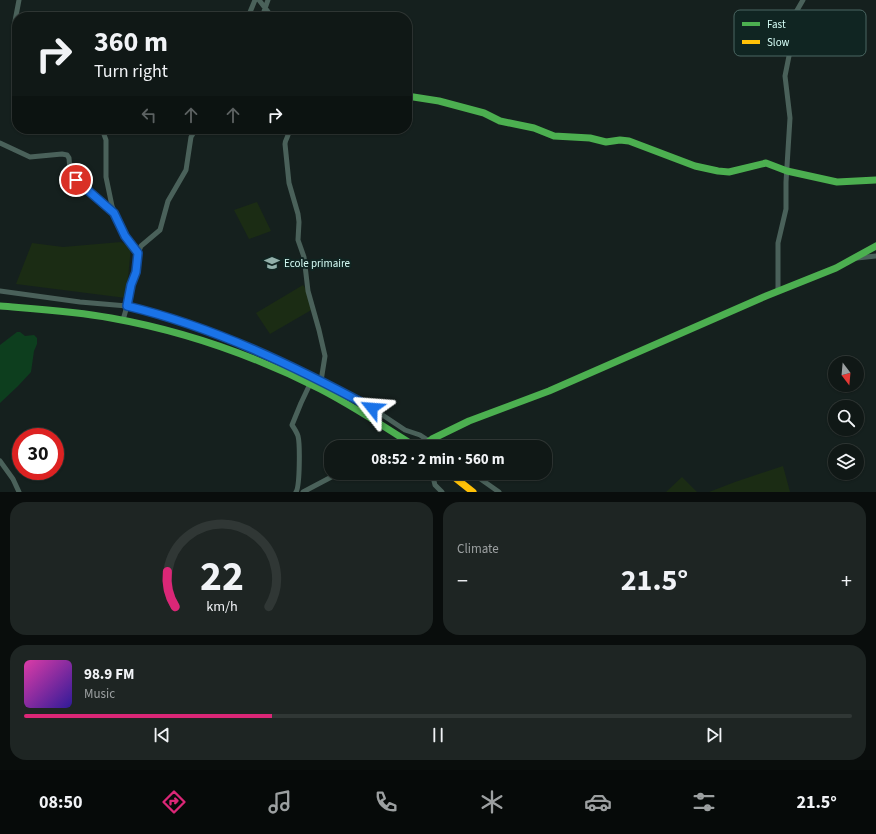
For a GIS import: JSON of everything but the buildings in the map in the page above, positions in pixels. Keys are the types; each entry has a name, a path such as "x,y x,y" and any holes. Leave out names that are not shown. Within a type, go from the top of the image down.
{"street":[{"path":"17,12 19,0"},
{"path":"250,12 255,0 268,12"},
{"path":"264,12 268,0"},
{"path":"797,10 803,0"},
{"path":"778,291 778,243 786,209 790,118 785,76 789,56"},
{"path":"412,97 439,101 484,113 500,121 534,128 554,136 590,138 606,142 620,140 629,141 695,166 718,171 729,172 766,163 787,171 837,182 876,180"},
{"path":"104,134 106,140 106,177 114,213 125,236 138,253"},
{"path":"123,320 131,285 136,272 138,253 141,246 160,230 168,201 186,170 191,137 193,134"},
{"path":"289,134 285,140 285,144 289,182 298,214 298,240 304,257 308,291 326,356 321,380"},
{"path":"0,143 30,157 62,154 67,155 69,158 70,172 76,180 114,213"},
{"path":"432,440 469,421 550,391 778,291 836,268 876,246"},
{"path":"856,258 876,256"},
{"path":"0,291 80,302 127,306 163,315 206,329 321,380 372,408 405,430 420,435 428,440"},
{"path":"0,306 59,310 123,320 180,333 237,352 310,384 381,423 406,440"},
{"path":"296,492 298,488 299,475 298,436 292,425 310,384"},
{"path":"0,461 16,484 18,492"},
{"path":"302,492 325,480"},
{"path":"434,480 435,486 442,492"},
{"path":"458,480 473,492"},
{"path":"482,480 499,492"}],"shaded area":[{"path":"257,202 271,231 249,239 234,210"},
{"path":"121,242 131,247 126,298 16,284 32,243 63,247"},
{"path":"303,285 308,291 313,309 270,334 256,313"},
{"path":"17,332 20,332 25,336 34,335 37,338 31,372 0,403 0,345"},
{"path":"783,466 790,492 709,492 735,482"},
{"path":"682,477 697,492 666,492"}],"traffic: fast":[{"path":"412,97 439,101 484,113 500,121 534,128 554,136 590,138 606,142 620,140 629,141 695,166 718,171 729,172 766,163 787,171 837,182 876,180"},
{"path":"431,440 469,421 549,391 766,296 836,268 876,246"},
{"path":"0,306 69,312 111,318 138,323 192,337 245,355 320,389 381,424 405,440"}],"traffic: slow":[{"path":"458,480 473,492"}],"place":[{"name":"Ecole primaire","path":"272,263"}],"route":[{"path":"76,180 114,213 125,236 138,253 136,272 131,285 127,306 163,315 206,329 307,373 372,408"}]}
